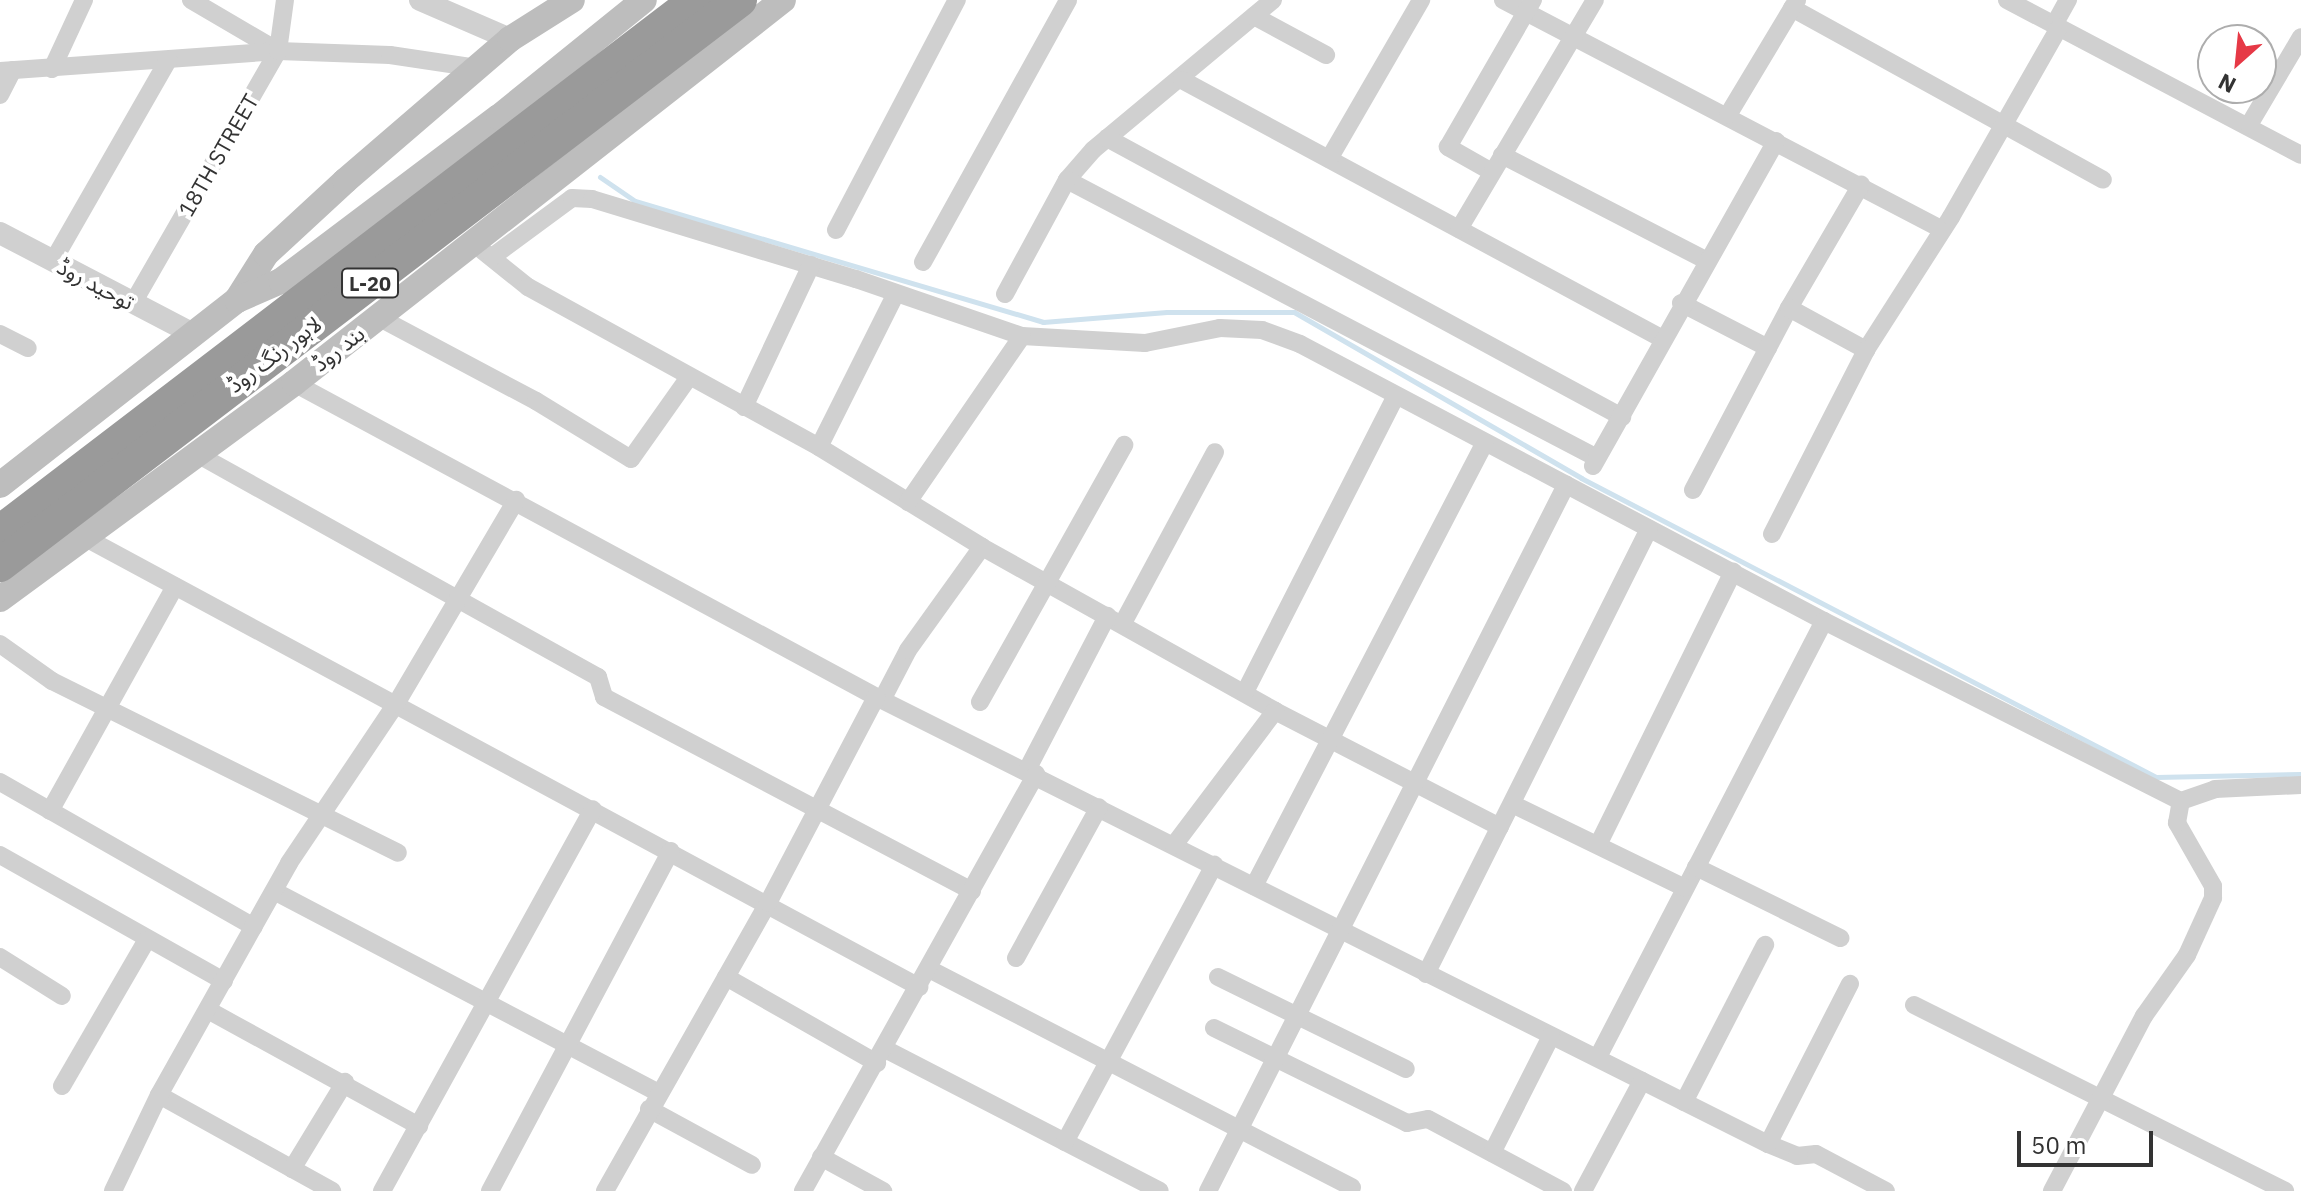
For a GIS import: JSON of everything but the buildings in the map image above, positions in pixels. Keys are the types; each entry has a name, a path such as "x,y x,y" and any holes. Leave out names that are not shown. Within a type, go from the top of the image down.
{"highway":[{"name":"لاہور رنگ روڈ","path":"0,532 696,0"},
{"name":"لاہور رنگ روڈ","path":"0,565 740,0"}],"main road":[{"path":"237,300 266,254 510,39 572,0"},
{"path":"0,485 237,300 281,281 644,0"},
{"name":"بند روڈ","path":"0,599 294,383 378,317 482,250 783,0"}],"street":[{"path":"52,69 84,0"},
{"path":"191,0 278,51"},
{"name":"18TH STREET","path":"133,303 278,51 285,0"},
{"path":"420,0 510,39"},
{"path":"836,230 957,0"},
{"path":"923,262 1068,0"},
{"path":"1005,294 1067,180 1107,138 1182,80 1273,0"},
{"path":"1329,159 1421,0"},
{"path":"1503,0 1530,6 1575,37 1941,229"},
{"path":"1459,229 1595,0"},
{"path":"2007,0 2301,155"},
{"path":"1772,534 1866,350 2002,126 2068,0"},
{"path":"1728,115 1794,4 2002,126 2103,180"},
{"path":"1530,6 1448,147 1497,163 1705,260"},
{"path":"1254,16 1326,55"},
{"path":"2249,125 2301,37"},
{"path":"0,95 7,70 278,51 390,55 477,68"},
{"path":"53,261 168,60"},
{"path":"1182,80 1661,338"},
{"path":"1107,138 1622,417"},
{"path":"1067,180 1595,462 1622,417 1661,338 1776,141"},
{"path":"1693,490 1789,308 1861,185"},
{"path":"1500,827 1275,711 982,547 819,447 528,287 482,250 572,198 592,199 811,265 1022,336 1145,343 1220,328 1262,330 1300,344 1824,621 2181,801 2215,789 2301,785"},
{"name":"توحید روڈ","path":"0,233 193,334"},
{"path":"744,407 811,265"},
{"path":"819,447 895,295"},
{"path":"1681,303 1768,348"},
{"path":"1789,308 1866,350"},
{"path":"378,317 536,401 631,459 689,377"},
{"path":"0,334 28,348"},
{"path":"908,502 1022,336"},
{"path":"294,383 879,698 1768,1144 1797,1156 1816,1154 1886,1191"},
{"path":"1245,692 1396,396"},
{"path":"1254,886 1485,443"},
{"path":"980,702 1044,582 1124,445"},
{"path":"803,1191 972,891 1031,772 1115,620 1215,452"},
{"path":"197,454 598,677 604,697 972,891"},
{"path":"1208,1191 1343,932 1566,485"},
{"path":"118,1189 159,1095 274,891 321,811 396,704 516,500"},
{"path":"1426,974 1649,529"},
{"path":"84,537 919,987"},
{"path":"605,1191 768,903 879,698 908,650 982,547"},
{"path":"1598,845 1733,572"},
{"path":"50,811 175,586"},
{"path":"1597,1058 1824,621"},
{"path":"0,644 52,681 107,710 321,811 398,853"},
{"path":"1174,845 1275,711"},
{"path":"0,782 254,927"},
{"path":"2052,1191 2144,1016 2187,955 2213,898 2213,886 2177,823 2181,801"},
{"path":"1512,804 1685,888"},
{"path":"1016,958 1099,807"},
{"path":"382,1191 593,809"},
{"path":"490,1191 671,851"},
{"path":"0,855 146,941 224,981"},
{"path":"1065,1142 1104,1063 1214,865"},
{"path":"1696,867 1840,938"},
{"path":"274,891 567,1047 752,1165"},
{"path":"62,1086 146,941"},
{"path":"1684,1102 1765,945"},
{"path":"0,957 62,996"},
{"path":"929,969 1104,1063 1352,1187"},
{"path":"726,977 1160,1191"},
{"path":"1218,977 1406,1069"},
{"path":"1768,1144 1850,984"},
{"path":"1914,1005 2285,1191"},
{"path":"208,1010 345,1082 419,1126"},
{"path":"1214,1028 1407,1123 1428,1119 1563,1191"},
{"path":"1492,1153 1551,1036"},
{"path":"1583,1191 1642,1081"},
{"path":"292,1169 345,1082"},
{"path":"159,1095 332,1191"},
{"path":"821,1157 883,1191"}],"waterway":[{"path":"600,177 635,201 1043,322 1167,312 1294,312 1581,478 2156,777 2301,774"}]}
